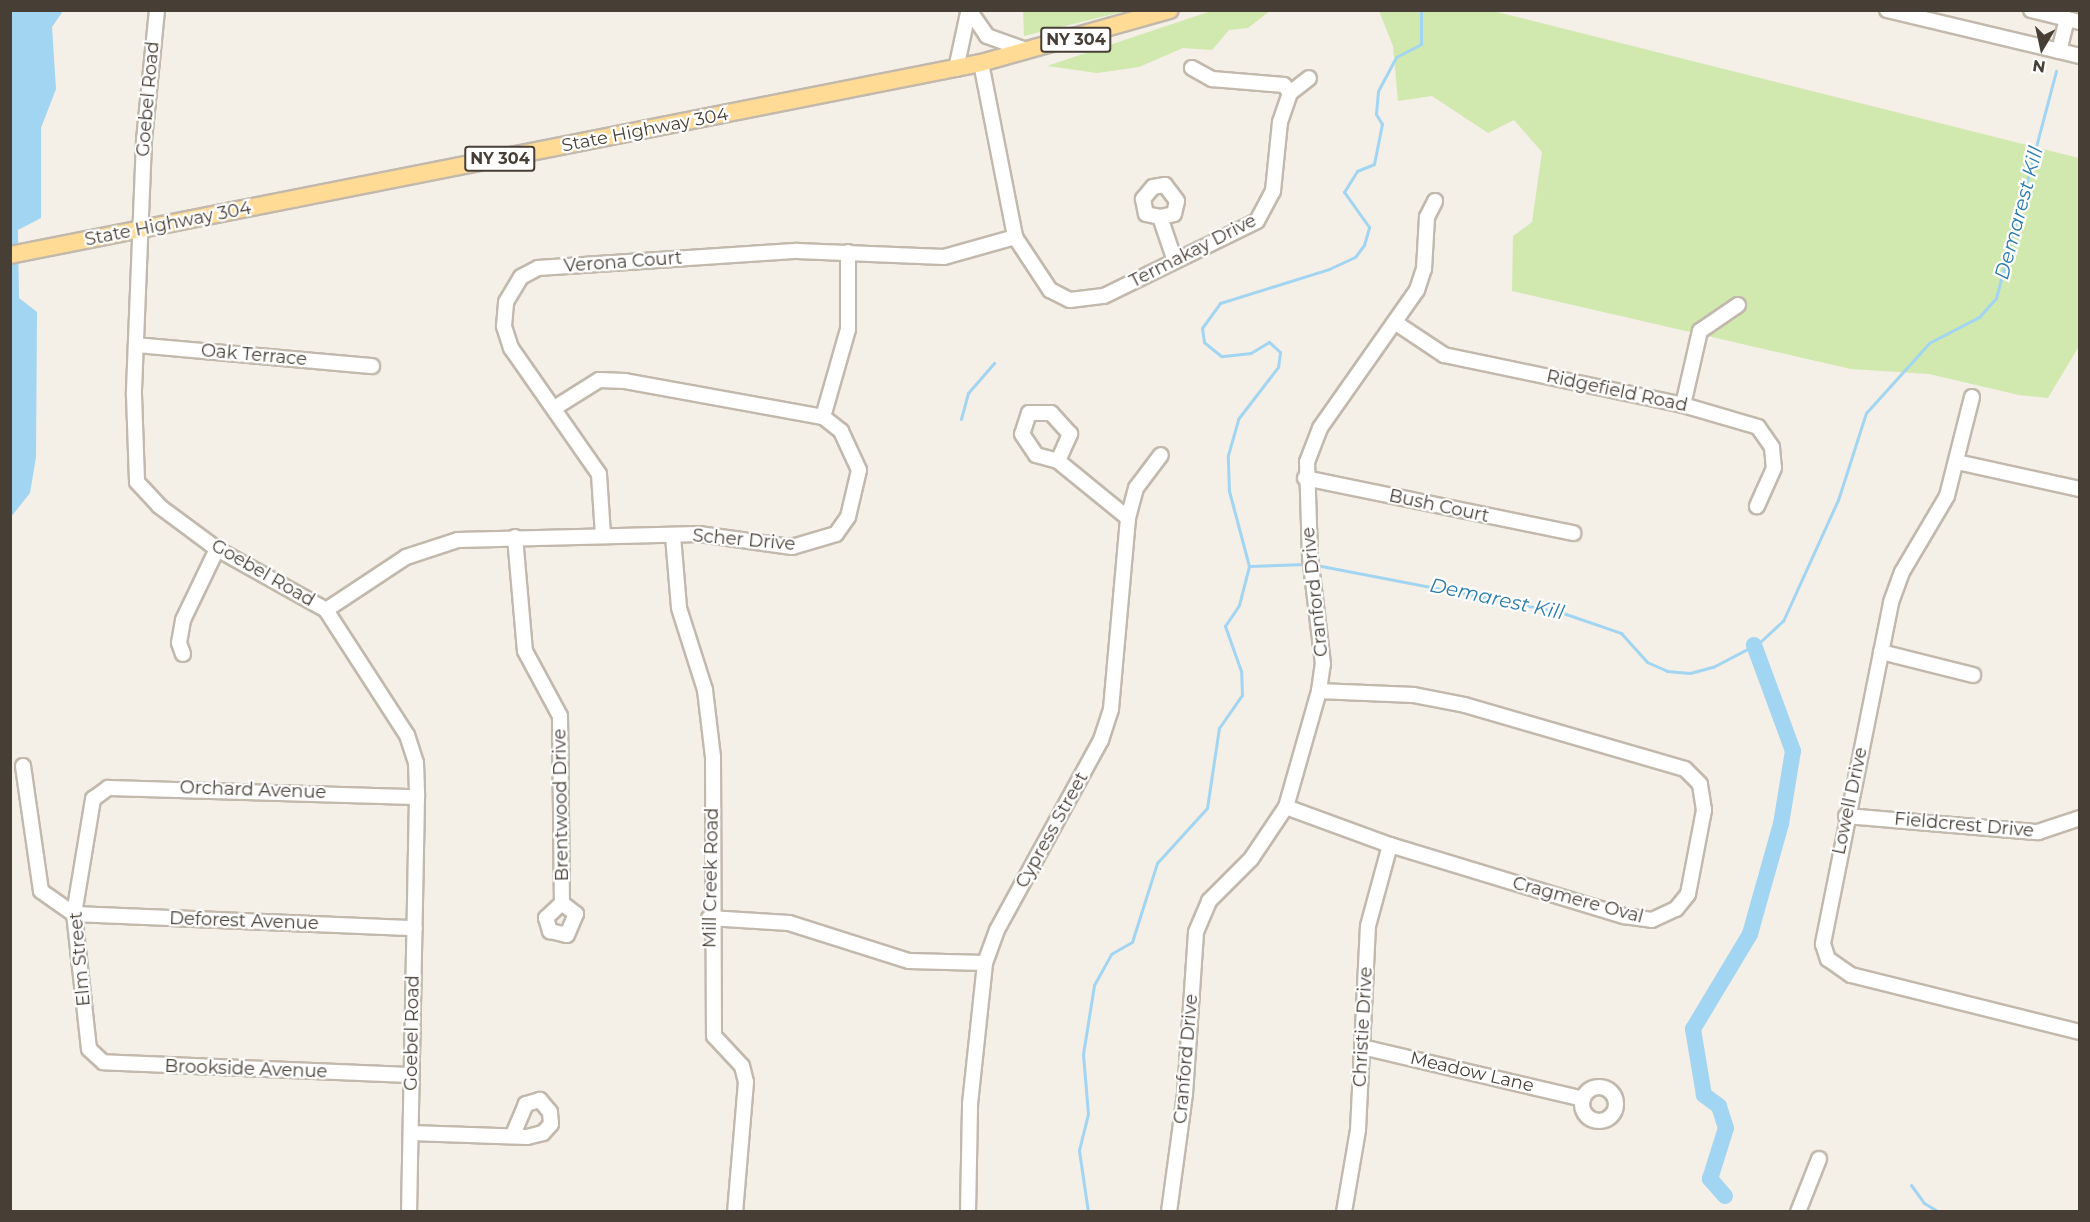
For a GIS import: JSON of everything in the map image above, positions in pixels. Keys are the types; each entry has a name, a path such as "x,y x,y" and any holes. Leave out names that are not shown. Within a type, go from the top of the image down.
{"main road":[{"name":"State Highway 304","path":"10,255 956,69 1034,51 1170,10"}],"street":[{"name":"Goebel Road","path":"157,10 145,111 136,345 137,482 159,506 218,549 326,610 407,735 416,763 417,797 409,1075 411,1133 409,1212"},
{"path":"969,10 995,41 1034,51"},
{"path":"956,69 969,10"},
{"path":"1887,10 2079,56"},
{"path":"2031,10 2073,20 2060,51"},
{"path":"981,63 1015,237"},
{"path":"1192,68 1212,79 1284,85 1290,93 1309,78"},
{"name":"Termakay Drive","path":"1015,237 1050,290 1070,300 1087,301 1257,221 1266,212 1290,93"},
{"name":"Cranford Drive","path":"1168,1212 1185,1094 1196,932 1209,901 1251,859 1286,807 1319,691 1323,664 1311,564 1305,478 1320,428 1396,323 1424,269 1426,217 1435,201"},
{"path":"1160,217 1175,261"},
{"name":"Verona Court","path":"603,535 599,474 556,407 511,348 504,326 506,302 521,277 538,268 848,252 944,257 1015,237"},
{"path":"556,407 599,380 625,381 823,417 848,329 848,252"},
{"path":"1683,405 1700,331 1738,305"},
{"name":"Ridgefield Road","path":"1396,323 1444,354 1683,405 1758,427 1772,447 1774,468 1757,506"},
{"name":"Oak Terrace","path":"136,345 372,366"},
{"name":"Lowell Drive","path":"1972,397 1947,496 1895,587 1824,929 1828,958 1838,969 2079,1032"},
{"name":"Scher Drive","path":"326,610 425,550 458,540 699,534 792,547 836,534 848,518 859,470 841,431 823,417"},
{"name":"Cypress Street","path":"968,1212 970,1104 985,963 997,930 1101,740 1111,709 1128,518 1136,488 1161,455"},
{"path":"1058,461 1128,518"},
{"path":"1957,462 2079,489"},
{"name":"Bush Court","path":"1305,478 1573,533"},
{"name":"Mill Creek Road","path":"673,536 679,608 705,690 713,757 709,918 714,1036 742,1066 746,1082 735,1212"},
{"name":"Brentwood Drive","path":"515,537 525,651 560,716 561,903"},
{"path":"183,654 179,643 183,620 218,549"},
{"path":"1881,652 1973,675"},
{"name":"Cragmere Oval","path":"1286,807 1390,845 1652,920 1676,909 1688,894 1704,810 1700,784 1684,770 1663,761 1465,705 1413,695 1319,691"},
{"path":"23,766 41,891 74,914"},
{"name":"Orchard Avenue","path":"93,799 123,784 417,797"},
{"name":"Elm Street","path":"89,1049 74,914 93,799"},
{"name":"Fieldcrest Drive","path":"1846,816 2038,832 2079,818"},
{"name":"Christie Drive","path":"1344,1212 1358,1130 1368,926 1390,845"},
{"name":"Deforest Avenue","path":"74,914 414,928"},
{"path":"709,918 789,923 909,961 985,963"},
{"name":"Meadow Lane","path":"1362,1047 1583,1099"},
{"name":"Brookside Avenue","path":"89,1049 104,1062 118,1065 409,1075"},
{"path":"411,1133 513,1134"},
{"path":"1798,1212 1819,1159"}],"green space":[{"path":"1023,10 1126,10 1126,11 1024,36"},
{"path":"1211,11 1270,11 1248,28 1229,30 1212,50 1183,48 1139,67 1097,73 1047,66"},
{"path":"1379,11 1493,11 2079,158 2079,346 2048,398 2019,395 1929,374 1851,369 1512,291 1513,236 1532,222 1542,152 1514,120 1488,133 1432,96 1398,101 1393,46"}],"water":[{"path":"11,11 63,11 52,27 56,89 41,128 41,218 18,230 19,298 37,312 36,457 30,493 11,517"}],"waterway":[{"path":"1249,566 1229,491 1228,455 1238,419 1278,367 1280,352 1269,342 1251,353 1221,356 1204,342 1202,328 1220,303 1329,269 1355,257 1364,245 1369,227 1344,192 1357,171 1374,164 1382,124 1376,114 1378,91 1396,57 1421,44 1421,10"},
{"name":"Demarest Kill","path":"1316,565 1560,612 1621,633 1647,662 1667,671 1690,673 1713,667 1759,643 1783,621 1838,500 1866,413 1929,343 1979,317 1996,298 2056,71"},
{"path":"961,419 968,393 994,363"},
{"name":"Demarest Kill","path":"1249,566 1306,564"},
{"name":"Demarest Kill","path":"1088,1212 1079,1150 1088,1114 1083,1054 1094,985 1111,954 1132,942 1157,863 1207,808 1219,728 1242,695 1241,671 1225,626 1239,605 1249,566"},
{"path":"1725,1196 1710,1179 1726,1128 1719,1106 1704,1095 1693,1029 1750,934 1781,824 1793,751 1754,645"},
{"path":"1911,1185 1924,1203 1939,1212"}]}
